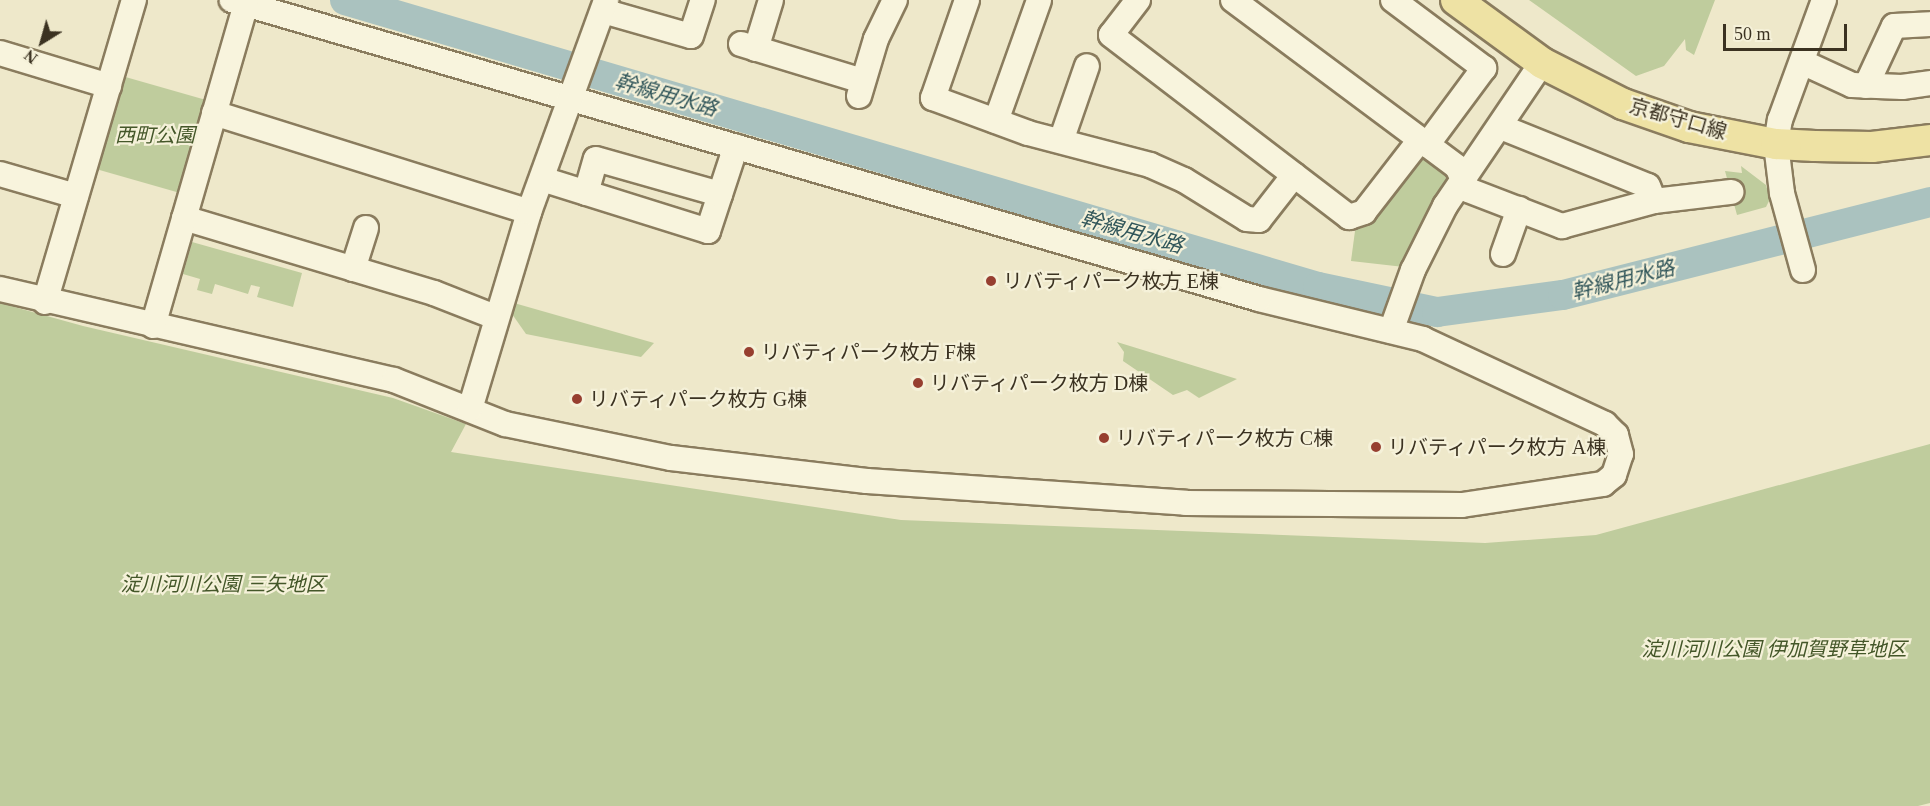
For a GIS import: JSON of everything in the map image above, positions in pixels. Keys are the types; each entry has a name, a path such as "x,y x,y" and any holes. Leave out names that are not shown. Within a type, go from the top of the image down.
{"main road":[{"name":"京都守口線","path":"1456,0 1542,63 1623,104 1689,127 1776,144 1872,147 1930,140"}],"street":[{"path":"45,302 134,0"},
{"path":"470,409 495,317 529,212 573,98 605,5 692,36 703,0"},
{"path":"771,0 749,46 861,88 876,39 895,0"},
{"path":"967,0 933,98 996,121 1150,165 1184,180 1229,211 1247,219 1259,220 1294,175"},
{"path":"1138,0 1111,35 1349,217 1364,212 1484,68 1393,0"},
{"path":"1235,0 1457,167 1468,190 1562,226 1654,201 1731,192"},
{"path":"1803,270 1782,193 1776,144 1780,120 1824,0"},
{"path":"0,289 45,302 394,380 505,424 671,458 867,481 1186,503 1462,505 1603,484 1614,475 1621,454 1616,435 1605,424 1423,339 1259,299 239,2 214,113 153,326"},
{"path":"996,121 1044,8"},
{"path":"1866,86 1894,26 1930,24"},
{"path":"0,53 109,86"},
{"path":"1802,62 1852,86 1930,83"},
{"path":"1391,330 1413,270 1463,178 1501,127 1542,63"},
{"path":"1061,141 1071,87 1087,66"},
{"path":"214,113 529,212"},
{"path":"1501,127 1648,186 1654,201"},
{"path":"542,179 708,231 736,146"},
{"path":"586,193 596,159 720,194"},
{"path":"0,174 76,196"},
{"path":"1503,254 1519,209"},
{"path":"184,218 434,293 495,317"},
{"path":"353,268 366,228"}],"green space":[{"path":"1529,0 1715,0 1694,55 1686,50 1685,39 1664,66 1636,76"},
{"name":"西町公園","path":"122,76 213,102 187,195 96,169"},
{"path":"1426,154 1448,170 1450,182 1404,267 1351,261 1355,231 1412,157"},
{"path":"1741,166 1766,185 1770,199 1766,207 1737,215 1725,171 1742,173"},
{"path":"192,242 302,273 293,307 257,297 260,287 251,285 248,294 215,284 212,294 197,290 200,279 183,274"},
{"name":"淀川河川公園 三矢地区","path":"0,303 83,326 393,398 466,424 451,452 901,520 1485,543 1596,535 1930,444 1930,803 1918,806 0,806"},
{"path":"514,303 654,343 641,357 526,334 512,314"},
{"path":"1117,342 1237,379 1199,398 1187,390 1173,395 1123,361 1124,352"}],"waterway":[{"name":"幹線用水路","path":"345,0 1318,287 1437,312 1563,295 1930,202"}],"place":[{"name":"リバティパーク枚方 E棟","path":"991,281"},
{"name":"リバティパーク枚方 F棟","path":"749,352"},
{"name":"リバティパーク枚方 D棟","path":"918,383"},
{"name":"リバティパーク枚方 G棟","path":"577,399"},
{"name":"リバティパーク枚方 C棟","path":"1104,438"},
{"name":"リバティパーク枚方 A棟","path":"1376,447"}],"park label":[{"name":"淀川河川公園 伊加賀野草地区","path":"1774,649"}]}
